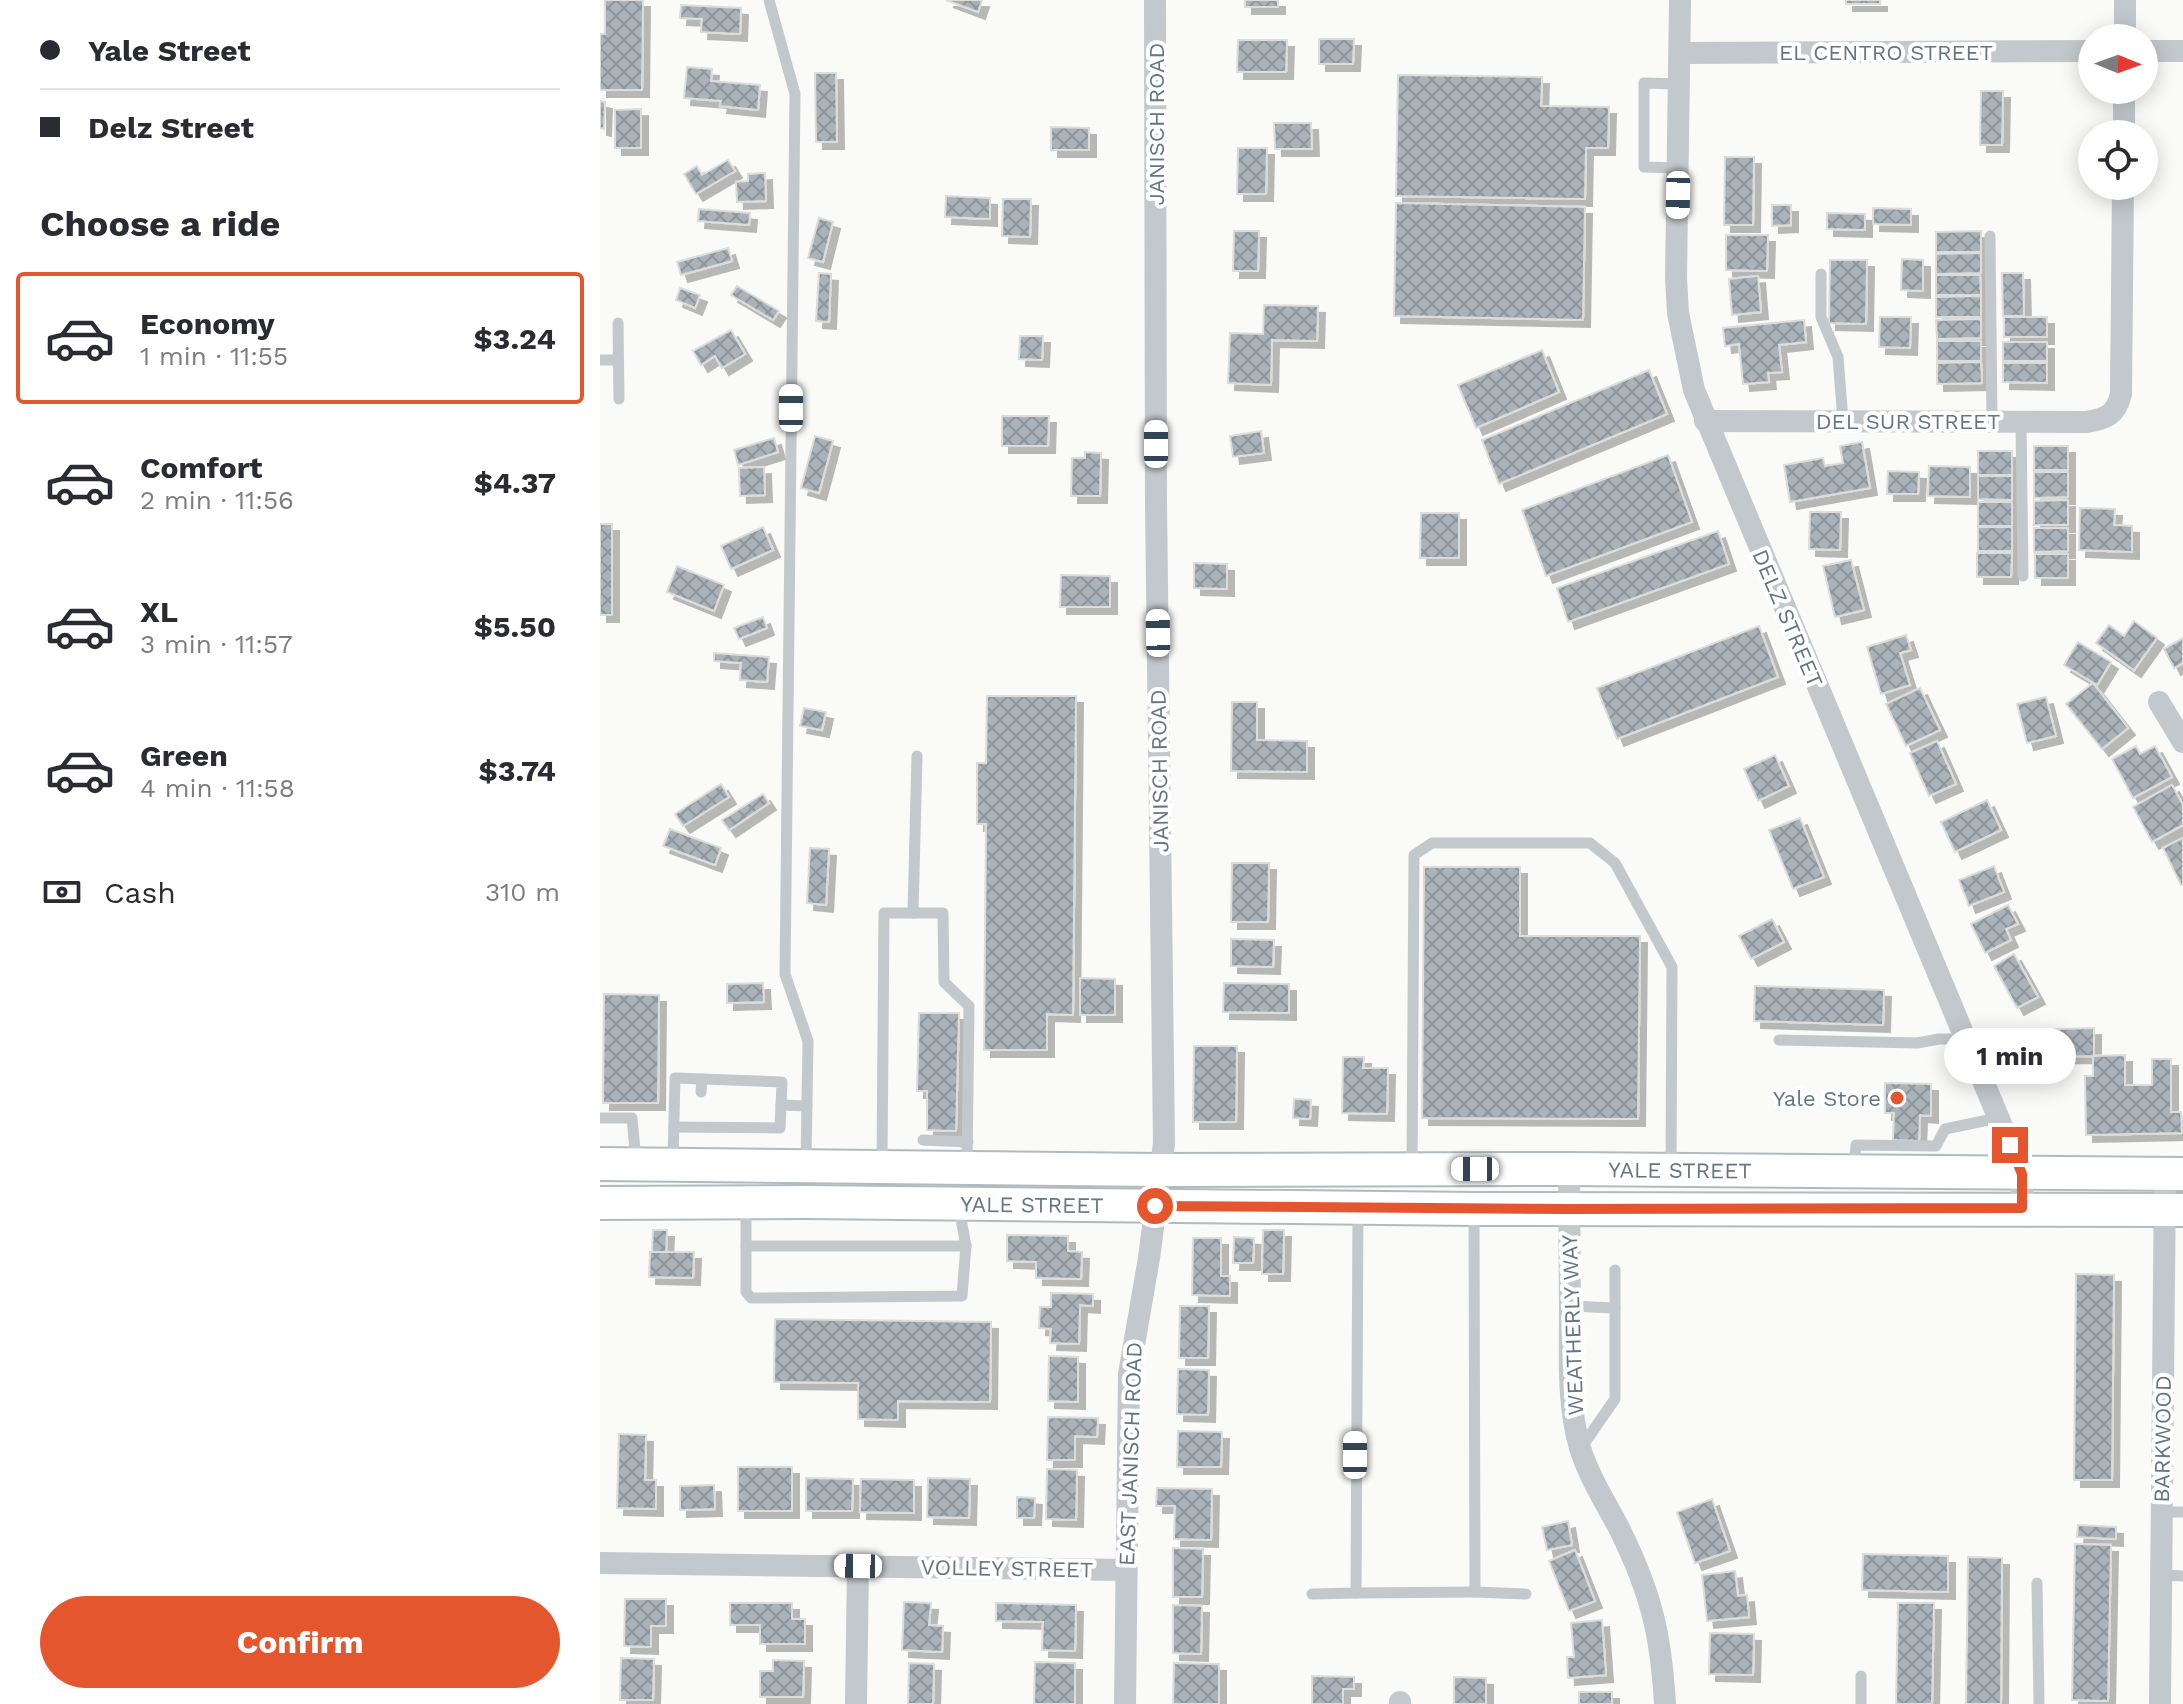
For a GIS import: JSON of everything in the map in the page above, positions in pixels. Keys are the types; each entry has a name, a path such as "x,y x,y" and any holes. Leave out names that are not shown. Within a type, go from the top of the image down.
{"main road":[{"name":"YALE STREET","path":"600,1164 882,1167 968,1155 1160,1170 1853,1172 1935,1160 2022,1174 2174,1174"},
{"path":"805,1202 806,1166"},
{"name":"YALE STREET","path":"600,1203 2174,1210"}],"street":[{"name":"JANISCH ROAD","path":"1155,0 1156,505 1164,1143 1155,1206"},
{"name":"DELZ STREET","path":"1680,0 1678,313 1685,355 1705,421 2022,1174 2022,1208"},
{"path":"2125,0 2125,24"},
{"name":"EL CENTRO STREET","path":"1680,53 2078,51"},
{"path":"2158,51 2183,51"},
{"name":"DEL SUR STREET","path":"1705,421 2086,422 2110,416 2118,407 2121,394 2123,200"},
{"path":"2159,702 2183,742"},
{"name":"WEATHERLY WAY","path":"1569,1169 1571,1397 1580,1448 1638,1567 1652,1605 1662,1652 1665,1704"},
{"name":"BARKWOOD","path":"2160,1704 2172,1576 2174,1174"},
{"name":"EAST JANISCH ROAD","path":"1125,1704 1129,1374 1155,1206"},
{"name":"VOLLEY STREET","path":"600,1563 1126,1570"},
{"path":"856,1704 858,1566"}],"lane":[{"path":"769,0 795,94 785,974 808,1041 806,1166"},
{"path":"1678,168 1644,167 1644,83 1680,84"},
{"path":"1990,236 1992,421"},
{"path":"1821,274 1821,317 1838,357 1843,421"},
{"path":"618,323 619,399"},
{"path":"600,360 618,360"},
{"path":"2021,422 2023,576"},
{"path":"913,913 917,756"},
{"path":"1412,1169 1414,855 1432,843 1590,843 1615,863 1672,967 1671,1170"},
{"path":"882,1167 884,913 943,913 944,982 969,1006 968,1155 923,1140"},
{"path":"1779,1040 1917,1043 1965,1039"},
{"path":"673,1165 675,1078 702,1085 728,1086 755,1087 782,1082 780,1128 754,1122 728,1121 700,1121 674,1127"},
{"path":"781,1105 807,1106"},
{"path":"600,1118 632,1118 637,1164"},
{"path":"1935,1160 1945,1129 1998,1118"},
{"path":"746,1202 746,1292 751,1298 958,1298 964,1291 966,1246 958,1204"},
{"path":"1356,1593 1358,1208"},
{"path":"1474,1209 1475,1592"},
{"path":"746,1246 966,1246"},
{"path":"1580,1448 1615,1399 1615,1270"},
{"path":"1570,1306 1615,1308"},
{"path":"2037,1583 2039,1704"},
{"path":"1312,1594 1526,1594"},
{"path":"1861,1676 1861,1704"}],"building":[{"path":"605,0 643,0 642,90 600,90 600,34 605,34"},
{"path":"946,0 982,0 978,12"},
{"path":"1245,0 1278,0 1278,7 1245,7"},
{"path":"1846,0 1880,0 1880,4 1846,4"},
{"path":"681,5 741,8 740,34 701,32 702,19 680,18"},
{"path":"1319,39 1354,39 1353,64 1319,64"},
{"path":"1238,40 1287,40 1286,72 1237,72"},
{"path":"687,67 712,69 711,81 760,85 758,110 720,106 721,101 684,98"},
{"path":"815,73 836,73 837,142 816,142"},
{"path":"1398,75 1542,77 1541,106 1609,107 1608,148 1586,148 1585,199 1396,196"},
{"path":"1981,91 2003,91 2002,145 1980,145"},
{"path":"600,101 605,102 604,129 600,128"},
{"path":"641,109 641,148 615,148 615,110"},
{"path":"1274,123 1311,123 1312,149 1275,149"},
{"path":"1051,127 1089,128 1089,150 1051,150"},
{"path":"1238,148 1267,148 1266,194 1237,194"},
{"path":"1725,157 1754,157 1753,225 1724,225"},
{"path":"728,160 735,171 696,194 684,174 697,166 702,175"},
{"path":"765,173 766,201 737,202 736,182 748,181 748,174"},
{"path":"946,196 990,198 990,219 945,217"},
{"path":"1003,199 1031,199 1030,237 1002,236"},
{"path":"1396,203 1585,207 1583,320 1394,316"},
{"path":"1772,205 1791,205 1791,225 1772,226"},
{"path":"1873,208 1911,209 1911,225 1873,224"},
{"path":"699,209 750,213 749,225 698,221"},
{"path":"1827,213 1865,214 1865,230 1827,229"},
{"path":"819,218 833,222 823,262 808,258"},
{"path":"1234,231 1259,231 1258,271 1233,271"},
{"path":"1981,231 1981,252 1936,252 1936,232"},
{"path":"1726,235 1768,235 1767,271 1726,270"},
{"path":"728,248 732,261 681,275 677,262"},
{"path":"1981,253 1981,273 1936,274 1936,254"},
{"path":"1902,259 1923,260 1923,291 1901,290"},
{"path":"1830,260 1867,260 1866,324 1829,323"},
{"path":"819,273 831,274 829,322 816,321"},
{"path":"2002,273 2023,273 2024,316 2003,316"},
{"path":"1936,275 1980,275 1981,295 1936,295"},
{"path":"1758,276 1761,312 1732,315 1729,279"},
{"path":"737,286 779,311 773,320 731,295"},
{"path":"680,288 700,295 695,308 676,300"},
{"path":"1981,296 1981,317 1936,317 1936,297"},
{"path":"1264,305 1318,306 1317,341 1272,340 1271,385 1228,383 1230,333 1263,334"},
{"path":"1880,317 1911,317 1910,348 1879,347"},
{"path":"2004,317 2047,317 2047,337 2004,337"},
{"path":"1981,319 1981,338 1937,339 1936,320"},
{"path":"1804,320 1806,342 1779,345 1782,372 1768,373 1769,382 1743,384 1739,344 1725,346 1723,328"},
{"path":"731,330 745,354 722,368 715,356 701,365 693,351"},
{"path":"1020,336 1043,336 1042,360 1019,359"},
{"path":"1937,341 1981,341 1981,361 1937,361"},
{"path":"2003,342 2047,342 2047,361 2003,361"},
{"path":"1542,350 1559,392 1476,428 1458,385"},
{"path":"1981,362 1982,383 1937,384 1937,363"},
{"path":"2003,363 2047,363 2047,383 2003,382"},
{"path":"1649,370 1667,414 1499,484 1482,440"},
{"path":"1002,416 1049,416 1048,446 1002,446"},
{"path":"1261,431 1264,453 1233,457 1230,436"},
{"path":"815,436 833,441 819,493 801,488"},
{"path":"774,438 778,452 738,465 734,450"},
{"path":"1862,442 1870,488 1790,502 1784,465 1823,458 1825,466 1843,463 1840,446"},
{"path":"2034,446 2068,446 2068,470 2034,470"},
{"path":"1978,451 2012,451 2012,475 1978,475"},
{"path":"1085,452 1101,453 1100,496 1071,496 1072,458 1085,458"},
{"path":"1668,455 1692,522 1546,576 1522,510"},
{"path":"1929,466 1970,467 1970,497 1928,496"},
{"path":"764,467 765,495 740,496 739,468"},
{"path":"1888,471 1919,472 1918,494 1887,494"},
{"path":"2034,472 2068,472 2068,497 2034,498"},
{"path":"1978,476 2012,476 2012,500 1978,499"},
{"path":"2068,500 2068,525 2034,525 2034,501"},
{"path":"1978,502 2012,502 2012,526 1978,526"},
{"path":"2080,508 2115,509 2114,525 2132,526 2132,552 2079,550"},
{"path":"1810,512 1841,512 1840,550 1809,549"},
{"path":"1421,513 1459,513 1459,558 1420,558"},
{"path":"600,524 612,524 612,615 600,615"},
{"path":"763,527 773,550 731,569 721,546"},
{"path":"1978,527 2012,527 2012,551 1978,551"},
{"path":"2034,528 2068,528 2068,551 2034,552"},
{"path":"1718,531 1729,564 1568,622 1557,588"},
{"path":"1977,553 2012,553 2011,577 1977,577"},
{"path":"2035,554 2068,554 2068,578 2035,578"},
{"path":"1851,560 1864,610 1835,617 1823,566"},
{"path":"1194,563 1227,564 1227,589 1194,588"},
{"path":"677,566 724,585 714,611 667,592"},
{"path":"1061,575 1110,576 1110,607 1060,607"},
{"path":"763,617 767,628 739,639 734,628"},
{"path":"2134,621 2157,638 2134,670 2096,643 2109,625 2124,636"},
{"path":"1759,626 1778,677 1617,739 1597,688"},
{"path":"1906,635 1911,650 1900,653 1910,685 1881,694 1867,647"},
{"path":"2183,638 2183,663 2174,668 2164,649"},
{"path":"2078,642 2111,662 2097,685 2064,665"},
{"path":"714,653 769,657 767,682 740,680 741,663 714,661"},
{"path":"2093,683 2128,728 2102,749 2066,704"},
{"path":"1920,688 1940,730 1906,746 1886,704"},
{"path":"987,696 1076,696 1073,1015 1047,1014 1047,1050 984,1050 986,824 977,824 977,763 986,763"},
{"path":"2046,697 2056,736 2027,743 2017,704"},
{"path":"1232,702 1257,702 1257,740 1307,741 1307,772 1231,771"},
{"path":"804,708 826,712 822,730 800,726"},
{"path":"1937,741 1956,784 1929,796 1910,753"},
{"path":"2136,746 2140,754 2155,746 2172,777 2133,798 2112,759"},
{"path":"1775,755 1789,786 1758,801 1744,769"},
{"path":"721,784 729,797 683,826 675,814"},
{"path":"2172,785 2183,805 2183,825 2152,842 2133,807"},
{"path":"763,794 769,803 729,830 722,820"},
{"path":"1987,800 2001,830 1955,852 1941,822"},
{"path":"1800,818 1824,877 1793,889 1769,830"},
{"path":"670,829 721,848 715,865 663,846"},
{"path":"2183,838 2183,884 2181,885 2163,848"},
{"path":"810,848 829,849 826,905 807,903"},
{"path":"1232,863 1269,863 1268,922 1231,922"},
{"path":"1994,866 2004,892 1969,906 1959,880"},
{"path":"1424,867 1520,867 1520,936 1640,936 1638,1119 1422,1118"},
{"path":"2008,905 2018,924 2006,929 2011,940 1985,953 1971,924"},
{"path":"1772,919 1784,942 1751,959 1739,936"},
{"path":"1231,939 1274,940 1273,967 1231,966"},
{"path":"2014,954 2038,997 2017,1008 1994,966"},
{"path":"1080,978 1115,979 1115,1015 1080,1015"},
{"path":"763,983 764,1002 727,1003 727,984"},
{"path":"1224,983 1289,984 1289,1013 1223,1012"},
{"path":"1755,986 1884,990 1883,1025 1754,1021"},
{"path":"604,994 659,995 658,1103 603,1103"},
{"path":"919,1013 959,1013 956,1131 927,1130 927,1091 917,1091"},
{"path":"2094,1028 2094,1056 2125,1055 2125,1085 2152,1085 2152,1059 2171,1059 2171,1112 2181,1112 2182,1133 2086,1135 2085,1076 2093,1076 2093,1056 2028,1057 2027,1030"},
{"path":"1194,1046 1237,1046 1236,1122 1193,1122"},
{"path":"1343,1057 1364,1057 1363,1068 1388,1068 1387,1114 1342,1113"},
{"path":"1885,1083 1931,1084 1931,1116 1920,1115 1919,1141 1893,1140 1894,1113 1885,1113"},
{"path":"1294,1099 1311,1100 1310,1119 1293,1118"},
{"path":"653,1230 667,1230 666,1252 652,1252"},
{"path":"1263,1230 1284,1230 1283,1274 1262,1274"},
{"path":"1007,1235 1068,1236 1068,1251 1082,1252 1081,1279 1036,1278 1036,1262 1007,1261"},
{"path":"1234,1237 1254,1238 1253,1263 1233,1263"},
{"path":"1193,1238 1221,1238 1221,1276 1230,1276 1230,1296 1192,1295"},
{"path":"650,1252 694,1252 693,1278 649,1277"},
{"path":"2076,1274 2114,1275 2112,1480 2074,1480"},
{"path":"1051,1293 1093,1294 1093,1306 1080,1305 1079,1344 1050,1343 1051,1329 1039,1328 1040,1307 1051,1307"},
{"path":"1180,1306 1209,1306 1208,1358 1179,1358"},
{"path":"775,1319 991,1322 990,1402 898,1401 898,1420 858,1419 858,1383 774,1382"},
{"path":"1049,1356 1078,1357 1078,1402 1048,1401"},
{"path":"1178,1369 1209,1370 1208,1415 1177,1414"},
{"path":"1048,1417 1098,1418 1097,1437 1075,1436 1075,1460 1047,1460"},
{"path":"1178,1431 1222,1432 1221,1467 1177,1467"},
{"path":"619,1434 646,1435 645,1480 656,1480 656,1509 617,1508"},
{"path":"738,1467 792,1467 792,1511 738,1511"},
{"path":"1047,1469 1077,1470 1076,1520 1046,1519"},
{"path":"806,1478 853,1479 852,1511 806,1511"},
{"path":"928,1478 970,1479 969,1518 927,1517"},
{"path":"861,1479 914,1480 914,1513 860,1512"},
{"path":"714,1485 715,1509 680,1510 680,1486"},
{"path":"1157,1488 1212,1489 1211,1540 1174,1539 1175,1506 1156,1506"},
{"path":"1017,1497 1035,1498 1034,1518 1017,1518"},
{"path":"1712,1499 1730,1551 1695,1563 1677,1512"},
{"path":"1568,1521 1572,1545 1547,1550 1542,1527"},
{"path":"2078,1525 2116,1527 2116,1539 2077,1537"},
{"path":"2075,1544 2111,1545 2108,1701 2072,1700"},
{"path":"1173,1548 1203,1549 1202,1597 1173,1597"},
{"path":"1575,1550 1595,1601 1569,1611 1549,1561"},
{"path":"1863,1554 1948,1556 1948,1592 1862,1590"},
{"path":"1968,1557 2002,1558 2001,1704 1966,1704"},
{"path":"1735,1571 1738,1596 1747,1595 1749,1617 1707,1621 1702,1575"},
{"path":"625,1599 666,1599 666,1626 651,1626 651,1647 624,1646"},
{"path":"904,1602 931,1603 929,1625 943,1626 942,1652 902,1650"},
{"path":"730,1603 792,1603 792,1619 805,1619 805,1644 760,1644 760,1625 730,1625"},
{"path":"996,1603 1076,1605 1075,1651 1042,1650 1043,1622 996,1621"},
{"path":"1898,1603 1934,1603 1932,1704 1896,1704"},
{"path":"1173,1605 1202,1606 1201,1654 1173,1653"},
{"path":"1602,1620 1606,1675 1568,1678 1567,1657 1574,1657 1571,1623"},
{"path":"1710,1633 1754,1634 1753,1675 1709,1674"},
{"path":"621,1658 654,1659 653,1700 620,1700"},
{"path":"773,1660 804,1661 803,1697 760,1697 760,1671 773,1671"},
{"path":"1035,1662 1075,1663 1075,1704 1034,1704"},
{"path":"909,1663 934,1664 933,1704 908,1704"},
{"path":"1174,1663 1219,1664 1219,1704 1173,1704"},
{"path":"1312,1676 1354,1677 1354,1689 1343,1689 1343,1704 1312,1704"},
{"path":"1454,1677 1486,1678 1486,1704 1454,1704"},
{"path":"1579,1692 1612,1692 1612,1704 1579,1704"}],"place":[{"name":"Yale Store","path":"1897,1098"}],"route":[{"path":"1155,1206 2022,1208 2022,1174 2010,1145"}]}
